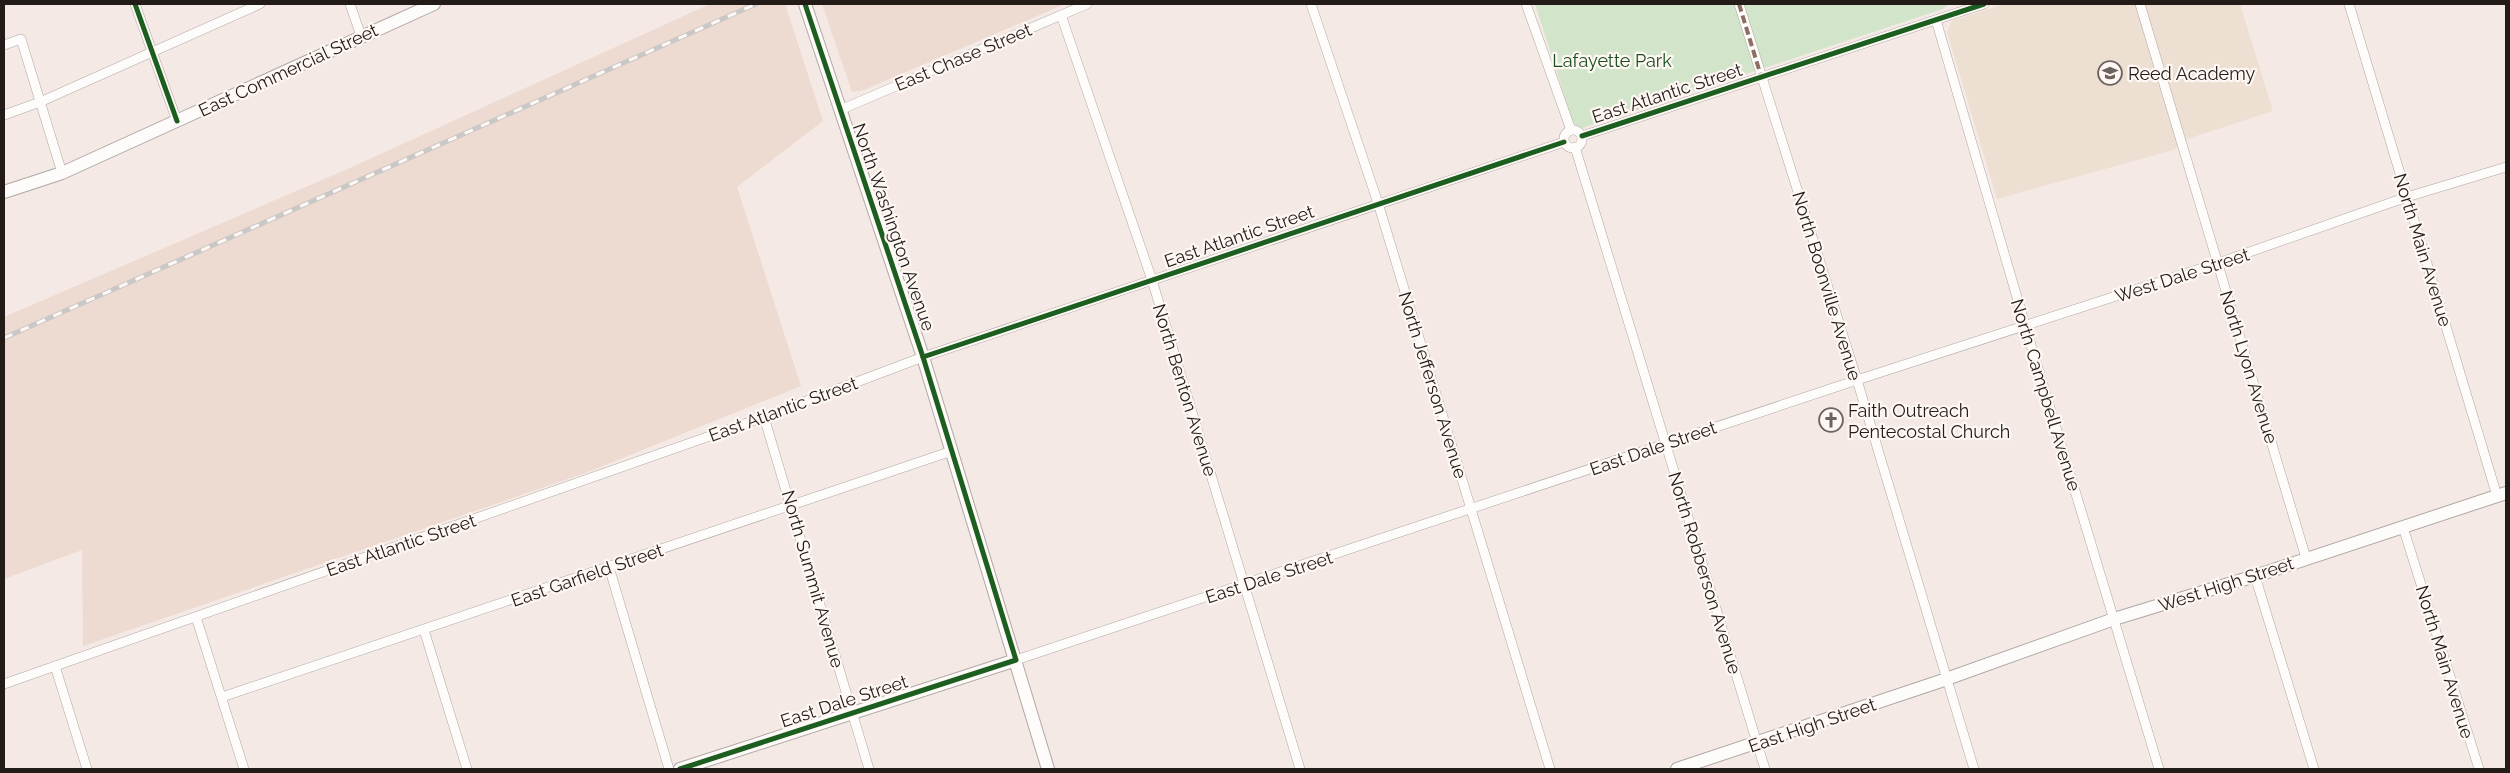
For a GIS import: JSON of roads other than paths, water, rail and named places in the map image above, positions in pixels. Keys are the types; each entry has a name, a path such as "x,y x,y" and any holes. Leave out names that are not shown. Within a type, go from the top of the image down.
{"street":[{"path":"135,4 177,121"},
{"path":"4,115 40,102 260,4"},
{"path":"350,4 361,36"},
{"name":"East Commercial Street","path":"4,192 62,173 434,4"},
{"name":"North Washington Avenue","path":"806,4 923,356 1048,769"},
{"name":"East Chase Street","path":"840,110 1087,4"},
{"name":"North Jefferson Avenue","path":"1310,4 1378,203 1550,769"},
{"path":"1526,4 1570,130"},
{"name":"North Boonville Avenue","path":"1739,4 1974,769"},
{"name":"East Atlantic Street","path":"1582,136 1936,20 1958,8 1984,4"},
{"name":"North Lyon Avenue","path":"2140,4 2306,558"},
{"name":"North Main Avenue","path":"2348,4 2502,495"},
{"name":"North Benton Avenue","path":"1061,15 1152,280 1300,769"},
{"name":"North Campbell Avenue","path":"1936,20 2025,326 2159,769"},
{"path":"4,45 22,39 62,173"},
{"path":"1570,130 1576,130 1582,136 1580,144 1575,147 1568,146 1564,142 1565,135 1570,130"},
{"name":"East Atlantic Street","path":"4,684 764,417 923,356 1564,142"},
{"name":"North Robberson Avenue","path":"1575,147 1765,769"},
{"name":"West Dale Street","path":"1856,380 2218,263 2407,197 2506,166"},
{"name":"East Dale Street","path":"680,769 1471,510 1856,380"},
{"name":"North Summit Avenue","path":"764,417 869,769"},
{"name":"East Garfield Street","path":"222,698 952,451"},
{"name":"West High Street","path":"1947,679 2114,619 2255,576 2502,495"},
{"name":"North Main Avenue","path":"2403,527 2479,769"},
{"path":"609,567 668,769"},
{"path":"2255,576 2314,769"},
{"path":"196,617 244,769"},
{"path":"424,630 467,769"},
{"path":"55,666 87,769"},
{"name":"East High Street","path":"1677,769 1947,679"}],"railway":[{"path":"4,338 756,4"}],"place":[{"name":"Reed Academy","path":"2110,73"},
{"name":"Faith Outreach Pentecostal Church","path":"1831,420"}],"park label":[{"name":"Lafayette Park","path":"1612,60"}]}
